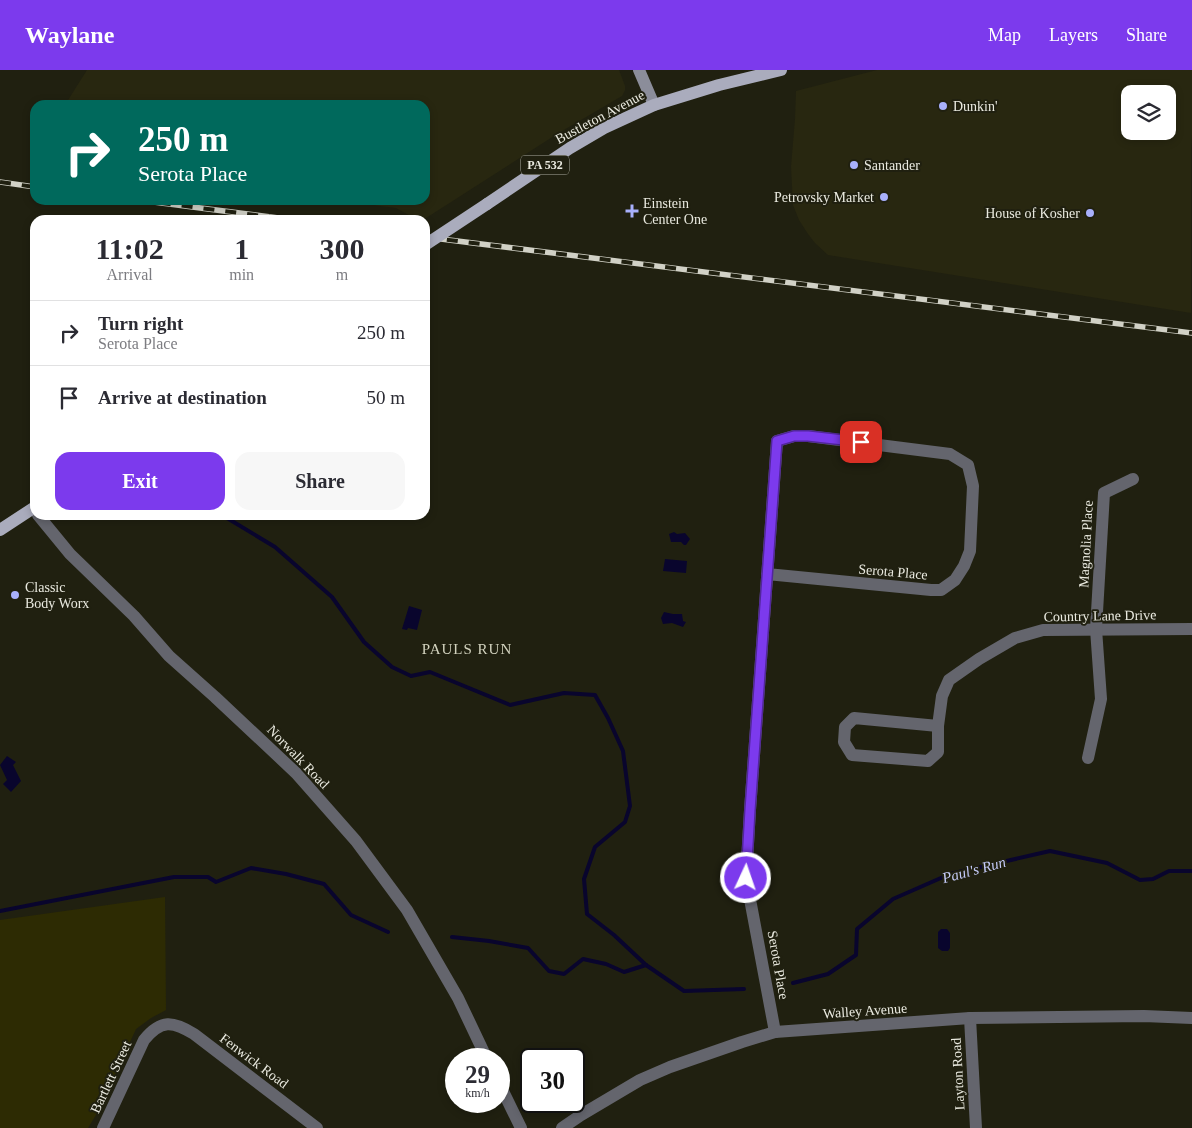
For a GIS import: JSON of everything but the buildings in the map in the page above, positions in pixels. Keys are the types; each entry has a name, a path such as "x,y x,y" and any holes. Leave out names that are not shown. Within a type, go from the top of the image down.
{"main road":[{"path":"639,70 654,105"},
{"name":"Bustleton Avenue","path":"430,242 570,148 604,128 654,105 719,85 781,70"},
{"path":"0,530 30,514"}],"street":[{"name":"Serota Place","path":"766,574 941,590 955,580 964,566 970,550 973,486 968,465 950,454 846,440 794,436 777,441 766,574 746,878 775,1032"},
{"name":"Magnolia Place","path":"1096,629 1104,493 1133,479"},
{"name":"Norwalk Road","path":"42,520 70,554 134,616 168,656 296,773 356,842 407,910 458,998 482,1048"},
{"path":"1088,758 1101,699 1096,629"},
{"name":"Country Lane Drive","path":"938,726 854,718 846,727 844,742 852,755 928,761 938,752 938,726 942,696 949,680 1014,638 1043,630 1192,629"},
{"name":"Walley Avenue","path":"562,1128 640,1080 688,1061 775,1032 970,1018 1144,1016 1192,1018"},
{"name":"Layton Road","path":"970,1018 976,1128"},
{"name":"Fenwick Road","path":"170,1023 182,1026 194,1034 314,1127"},
{"name":"Bartlett Street","path":"103,1128 144,1040 156,1028 170,1023"},
{"path":"510,1106 521,1128"}],"shaded area":[{"path":"87,70 619,70 625,86 622,96 557,134 430,216 409,215 396,208 372,205 430,205 430,100 68,100"},
{"path":"877,70 1192,70 1191,313 828,255 808,234 799,220 793,205 791,167 796,91"},
{"path":"674,532 677,534 685,533 690,539 686,545 681,542 671,542 669,534"},
{"path":"665,559 687,561 686,573 663,571"},
{"path":"409,606 422,610 417,630 402,629"},
{"path":"664,612 682,614 683,621 686,622 683,627 672,623 663,624 661,618"},
{"path":"7,756 16,762 13,765 21,781 11,792 3,784 7,780 0,765"},
{"path":"165,897 166,1010 136,1029 99,1110 88,1128 0,1128 0,920"},
{"path":"941,929 947,929 950,933 950,948 948,951 942,951 938,948 938,932"}],"waterway":[{"path":"230,520 275,547 332,597 364,642 392,667 411,676 430,672 510,705 564,693 595,695 623,751 630,806 625,822 595,847 584,879 587,914 614,935 646,965 684,991 744,989"},
{"name":"Paul's Run","path":"793,983 828,974 856,955 857,929 893,899 950,874 1050,851 1107,863 1140,880 1153,879 1169,871 1192,871"},
{"path":"0,911 174,877 208,877 216,882 251,868 286,874 324,884 351,915 388,932"},
{"path":"452,937 528,948 549,971 564,974 583,959 606,964 624,972 646,965"}],"railway":[{"path":"0,182 30,186"},
{"path":"177,205 255,215"},
{"path":"430,238 1192,333"}],"place":[{"name":"Dunkin'","path":"943,106"},
{"name":"Santander","path":"854,165"},
{"name":"Petrovsky Market","path":"884,197"},
{"name":"Einstein Center One","path":"632,211"},
{"name":"House of Kosher","path":"1090,213"},
{"name":"Classic Body Worx","path":"15,595"}],"district":[{"name":"PAULS RUN","path":"467,649"}],"route":[{"path":"746,878 766,574 777,441 794,436 808,436 861,442"}]}
